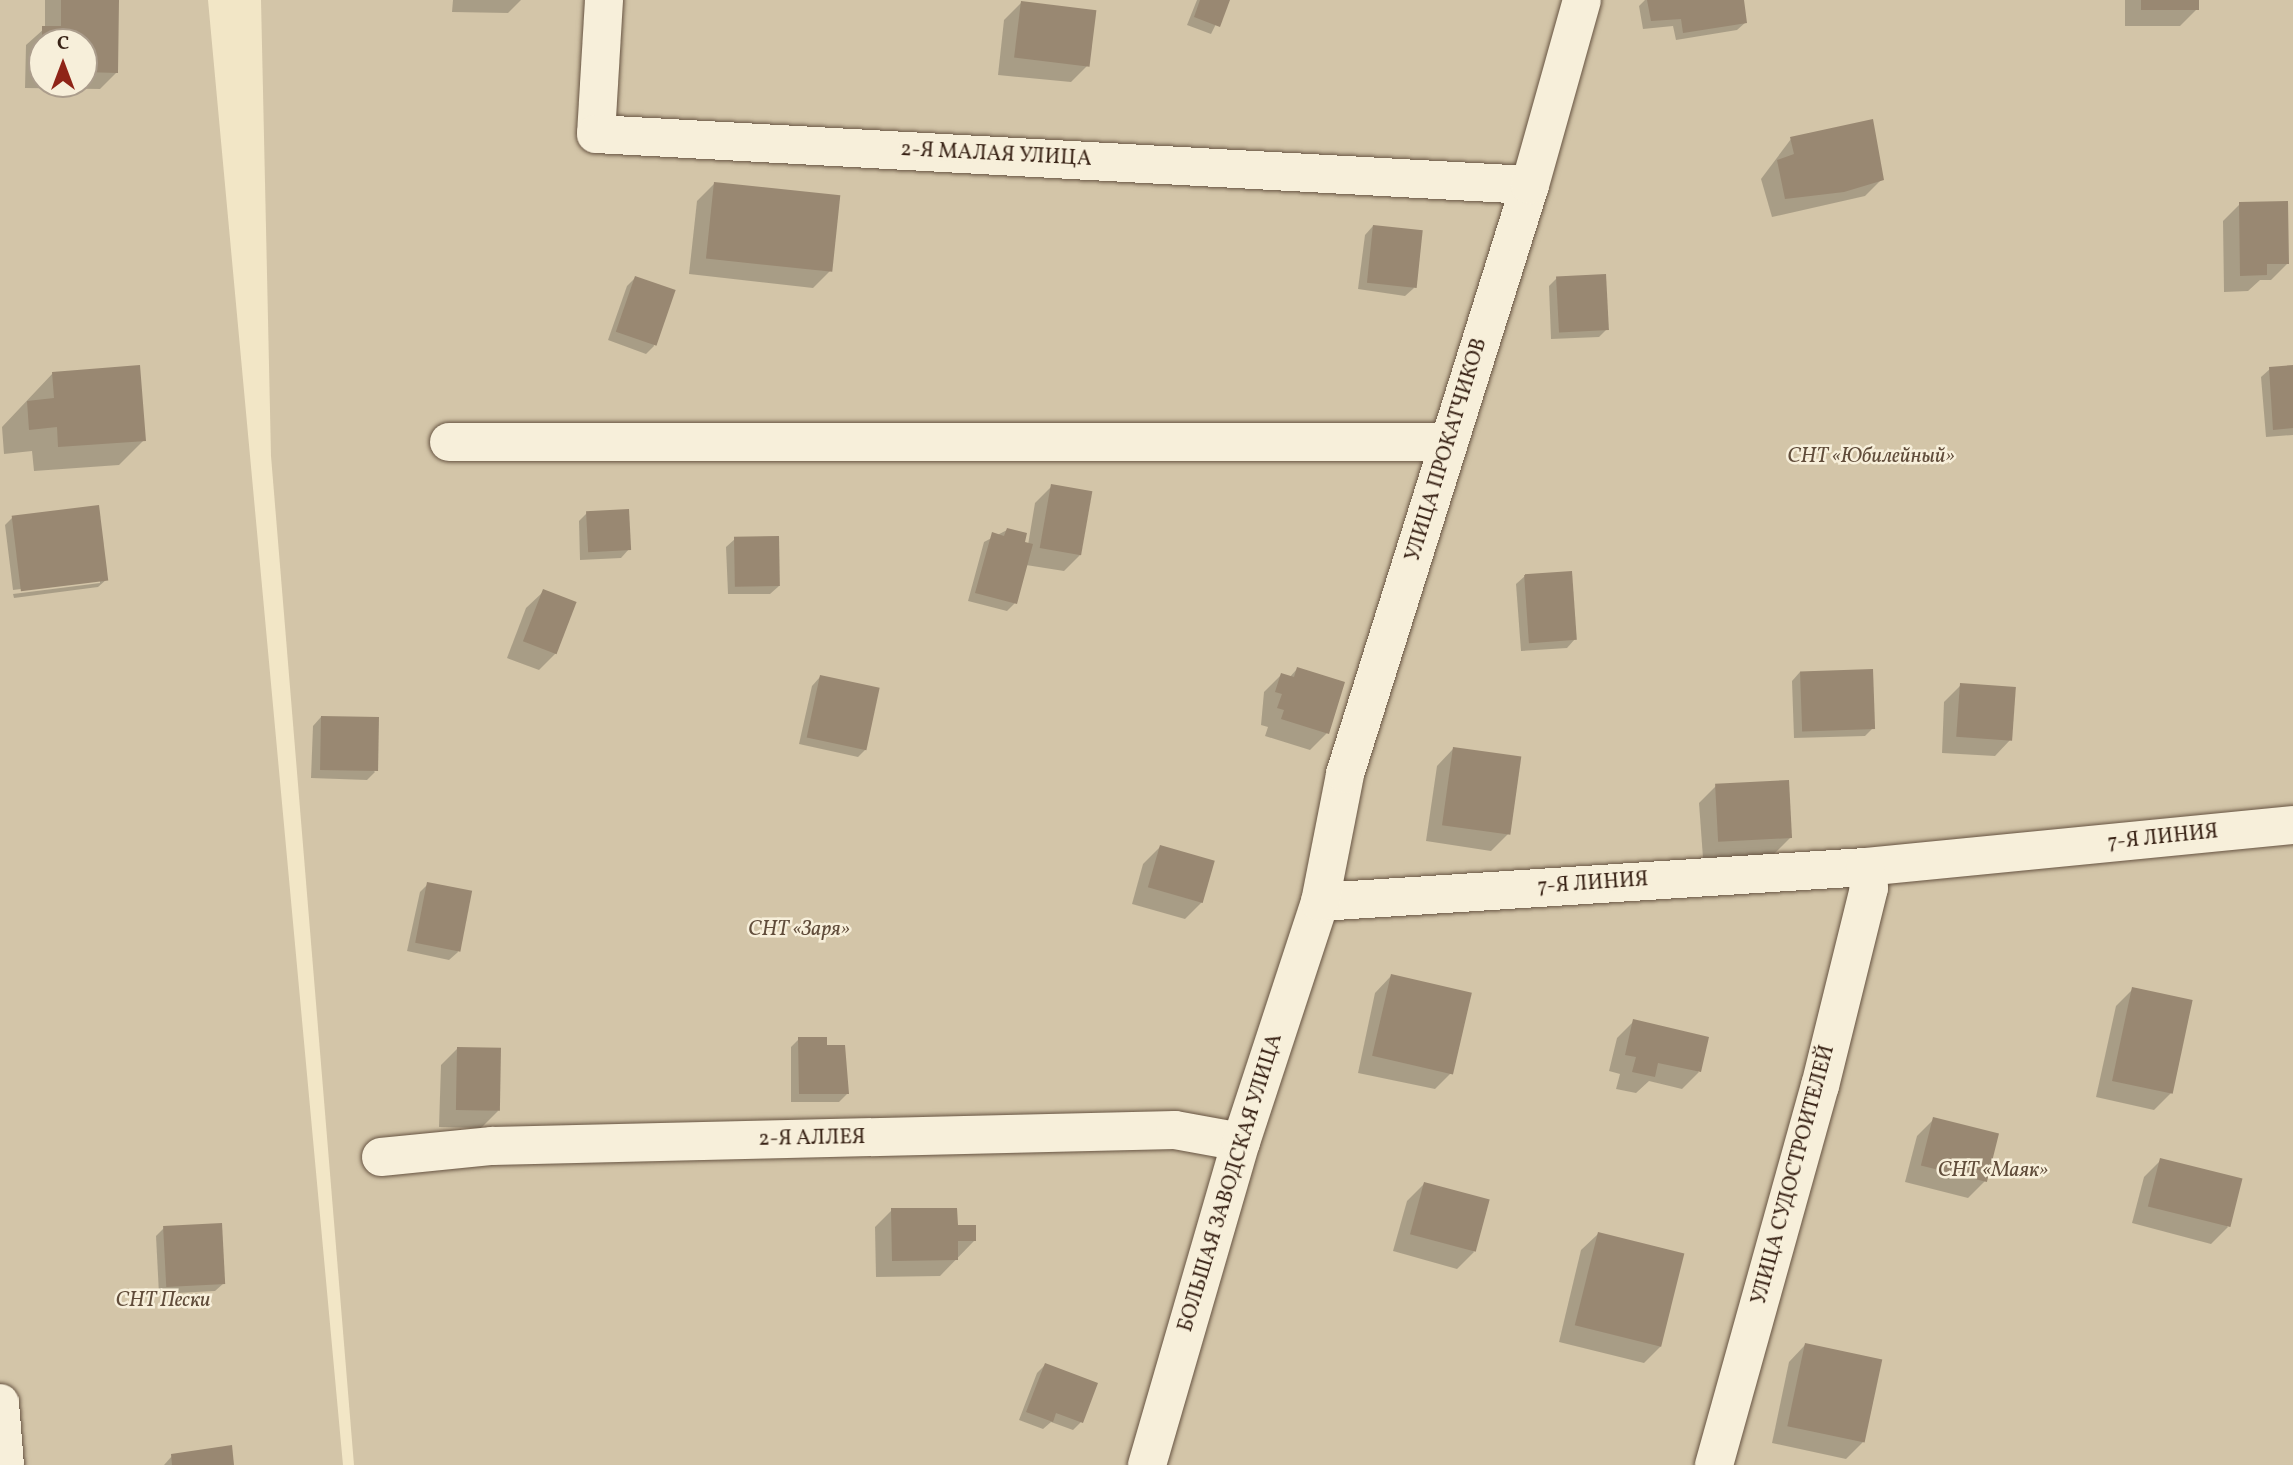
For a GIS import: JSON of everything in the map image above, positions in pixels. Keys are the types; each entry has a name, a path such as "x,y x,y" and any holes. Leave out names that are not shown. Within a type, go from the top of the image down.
{"street":[{"name":"2-Я МАЛАЯ УЛИЦА","path":"604,0 596,134 1530,185"},
{"name":"УЛИЦА ПРОКАТЧИКОВ","path":"1320,902 1345,774 1530,185 1582,0"},
{"path":"449,442 1449,442"},
{"name":"7-Я ЛИНИЯ","path":"1320,902 1867,875 2293,825"},
{"name":"УЛИЦА СУДОСТРОИТЕЛЕЙ","path":"1714,1465 1819,1086 1867,875"},
{"name":"БОЛЬШАЯ ЗАВОДСКАЯ УЛИЦА","path":"1147,1465 1241,1142 1320,902"},
{"name":"2-Я АЛЛЕЯ","path":"381,1157 492,1146 1175,1130 1241,1142"},
{"path":"0,1403 3,1457"}],"green space":[{"name":"СНТ Пески","path":"0,0 208,0 343,1465 0,1465"},
{"path":"261,0 2293,0 2293,1465 354,1465 271,456"}],"building":[{"path":"61,0 119,0 118,73 98,72 98,28 42,28 61,26"},
{"path":"1200,0 1230,0 1220,27 1194,17"},
{"path":"1647,0 1744,0 1747,23 1683,33 1681,19 1651,21"},
{"path":"2141,0 2199,0 2199,10 2141,10"},
{"path":"1021,1 1096,10 1089,67 1014,58"},
{"path":"1873,119 1884,180 1844,192 1785,199 1777,160 1794,154 1790,137"},
{"path":"714,182 840,195 832,272 706,259"},
{"path":"2288,201 2289,264 2267,264 2267,275 2240,276 2239,202"},
{"path":"1373,225 1423,230 1417,288 1367,283"},
{"path":"1606,274 1609,330 1559,333 1556,277"},
{"path":"635,276 676,290 656,346 616,332"},
{"path":"140,365 146,441 58,447 57,427 29,430 27,401 54,398 52,372"},
{"path":"2293,365 2293,428 2273,430 2269,367"},
{"path":"1051,484 1092,491 1081,555 1040,548"},
{"path":"99,505 108,580 21,591 12,516"},
{"path":"629,509 631,550 588,552 586,511"},
{"path":"1007,528 1027,533 1025,542 1033,544 1017,604 975,593 992,532 1004,536"},
{"path":"779,536 780,586 735,587 734,537"},
{"path":"1572,571 1577,640 1529,643 1524,574"},
{"path":"543,589 577,602 557,654 523,641"},
{"path":"1297,667 1345,682 1329,734 1281,719 1284,710 1277,708 1282,694 1275,692 1281,673 1294,677"},
{"path":"1873,669 1875,729 1802,732 1800,672"},
{"path":"820,675 880,688 866,750 807,738"},
{"path":"1960,683 2016,687 2012,741 1956,737"},
{"path":"321,716 379,717 378,771 320,770"},
{"path":"1453,747 1521,757 1510,835 1442,825"},
{"path":"1789,780 1792,838 1718,842 1715,784"},
{"path":"1160,845 1215,861 1203,903 1148,887"},
{"path":"427,882 472,891 460,952 415,943"},
{"path":"1391,974 1472,993 1453,1075 1372,1056"},
{"path":"2132,987 2193,1000 2173,1094 2112,1081"},
{"path":"1633,1019 1709,1037 1701,1072 1658,1063 1655,1077 1632,1072 1636,1057 1625,1055"},
{"path":"798,1037 827,1037 827,1045 845,1045 849,1094 799,1094"},
{"path":"457,1047 501,1048 500,1111 456,1110"},
{"path":"1933,1117 1999,1133 1987,1182 1921,1166"},
{"path":"2160,1158 2242,1179 2230,1227 2148,1207"},
{"path":"1424,1182 1490,1200 1476,1252 1410,1234"},
{"path":"891,1208 957,1208 958,1225 976,1225 976,1241 958,1241 958,1260 892,1261"},
{"path":"222,1223 225,1284 166,1287 163,1226"},
{"path":"1598,1232 1684,1254 1661,1347 1575,1325"},
{"path":"1805,1343 1882,1359 1865,1443 1787,1426"},
{"path":"1045,1363 1098,1383 1083,1423 1056,1413 1053,1422 1026,1412"},
{"path":"232,1445 234,1465 172,1465 171,1454"}],"park label":[{"name":"СНТ «Юбилейный»","path":"1871,457"},
{"name":"СНТ «Заря»","path":"799,930"},
{"name":"СНТ «Маяк»","path":"1993,1171"}]}
